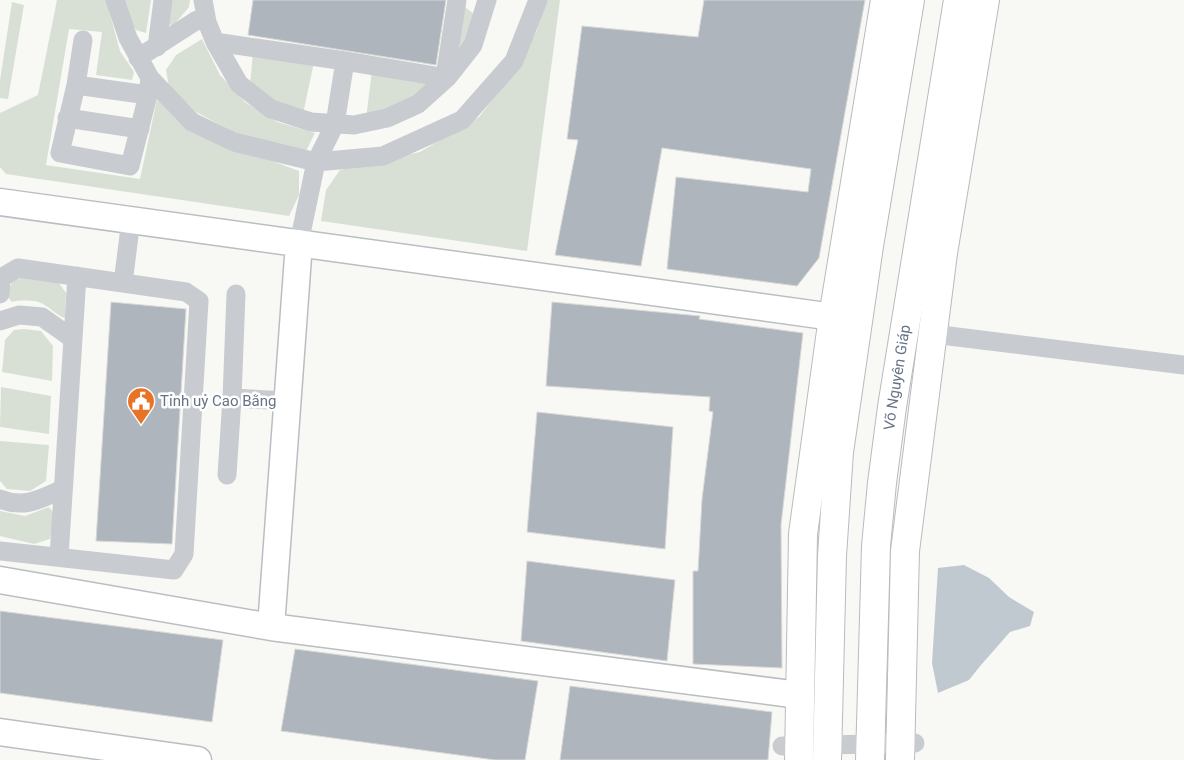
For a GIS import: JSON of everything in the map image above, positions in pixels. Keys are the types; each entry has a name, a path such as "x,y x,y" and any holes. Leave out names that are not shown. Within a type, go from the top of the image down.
{"highway":[{"path":"828,752 833,524 846,318 885,0"},
{"path":"793,750 799,695 803,534 846,318 869,246 910,0"},
{"name":"Võ Nguyên Giáp","path":"870,752 876,546 882,483 892,407 958,0"},
{"name":"Võ Nguyên Giáp","path":"905,749 905,551 943,253 985,0"}],"street":[{"path":"115,0 128,38 149,87 192,122 234,142 316,162 383,156 462,120 514,61 538,0"},
{"path":"156,47 163,0"},
{"path":"203,0 202,21 238,84 271,109 311,122 354,125 387,118 418,104 446,78 473,45 487,0"},
{"path":"446,78 457,0"},
{"path":"138,58 202,21"},
{"path":"83,40 76,85 60,153 130,166 149,87"},
{"path":"215,42 446,78"},
{"path":"271,627 299,243 316,162 335,124 345,61"},
{"path":"76,85 149,87"},
{"path":"67,118 140,129"},
{"path":"0,202 846,318"},
{"path":"123,283 131,220"},
{"path":"0,294 2,278 18,268 186,292 199,302 184,554 174,570 0,551"},
{"path":"59,557 77,276"},
{"path":"227,475 236,294"},
{"path":"0,321 19,315 42,317 73,339"},
{"path":"933,331 949,336 1184,365"},
{"path":"232,398 287,402"},
{"path":"0,499 9,503 34,503 63,489"},
{"path":"0,580 271,627 799,695"},
{"path":"0,732 198,760"},
{"path":"793,750 870,752 905,749"}],"shaded area":[{"path":"57,0 106,0 120,51 134,72 132,80 96,75 102,32 69,29 46,165 140,179 157,99 199,134 299,171 299,195 289,216 6,174 0,167 0,113 38,95"},
{"path":"122,0 151,0 146,33 136,30 123,7"},
{"path":"168,0 190,0 189,7 173,26 164,23"},
{"path":"543,0 560,0 527,251 321,221 326,190 340,170 420,152 479,117 514,72 537,30"},
{"path":"12,2 24,5 8,99 0,98 0,80"},
{"path":"465,7 478,17 466,47 459,45"},
{"path":"202,39 220,75 245,102 277,122 315,133 306,151 269,146 234,132 196,112 169,87 166,70 176,55"},
{"path":"253,52 314,62 303,114 273,103 250,85"},
{"path":"372,70 428,81 424,93 366,119"},
{"path":"23,277 59,283 66,293 65,318 38,302 12,302 6,295 12,282"},
{"path":"14,330 41,331 53,346 52,381 2,372 5,340"},
{"path":"1,387 51,396 49,434 0,427"},
{"path":"0,441 49,445 46,481 30,491 7,489 0,481"},
{"path":"49,507 55,515 50,539 34,544 0,536 0,511 25,516"},
{"path":"964,565 989,578 1009,597 1034,612 1030,626 1010,632 969,680 938,693 932,663 938,568"}],"building":[{"path":"253,0 446,0 436,65 248,35"},
{"path":"704,0 865,0 819,258 797,286 667,269 676,177 808,192 811,169 662,148 641,266 555,255 578,140 567,139 582,26 698,37"},
{"name":"Tỉnh uỷ Cao Bằng","path":"111,302 186,309 172,544 96,541"},
{"path":"552,302 700,316 699,319 803,333 781,525 782,668 693,664 693,571 698,571 702,499 713,412 709,411 710,397 546,386"},
{"path":"537,412 673,427 665,549 527,532"},
{"path":"527,561 675,580 667,661 521,641"},
{"path":"0,611 223,640 212,722 0,693"},
{"path":"295,649 538,681 525,760 495,760 281,731"},
{"path":"570,686 772,712 768,760 560,760"}],"place":[{"name":"Tỉnh uỷ Cao Bằng","path":"141,425"}]}
